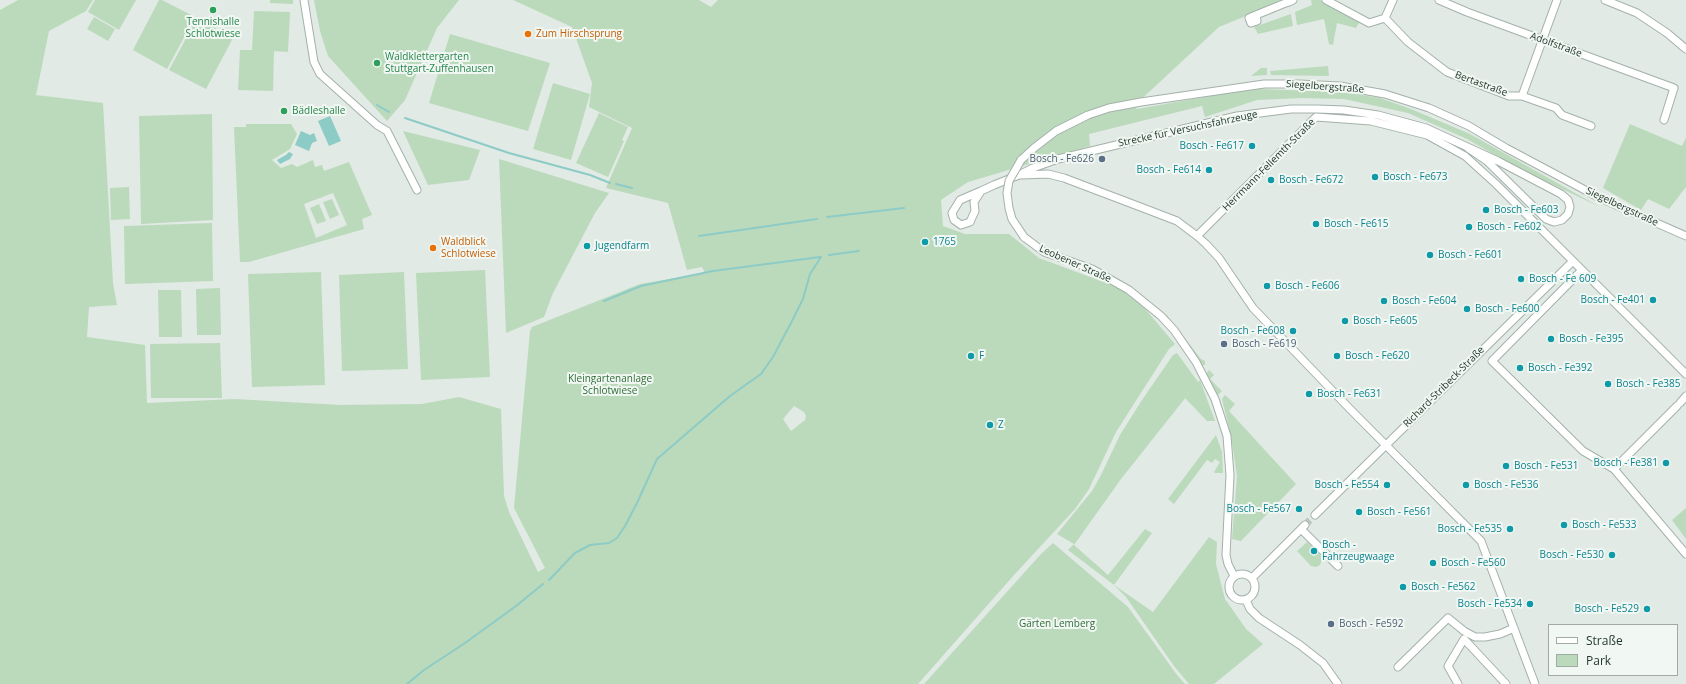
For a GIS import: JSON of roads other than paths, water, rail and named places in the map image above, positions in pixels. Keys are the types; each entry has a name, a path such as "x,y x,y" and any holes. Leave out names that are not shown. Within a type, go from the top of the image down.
{"street":[{"path":"304,0 314,62 320,74 377,125 387,131 417,190"},
{"path":"1256,15 1293,0"},
{"path":"1326,0 1369,23 1385,18 1393,0"},
{"name":"Adolfstraße","path":"1439,0 1467,12 1674,88 1664,120"},
{"path":"1522,96 1557,0"},
{"path":"1605,0 1637,13 1667,33 1686,50"},
{"name":"Bertastraße","path":"1385,18 1408,42 1447,72 1509,96 1522,96 1556,108 1562,115 1591,126"},
{"name":"Siegelbergstraße","path":"1021,160 1056,131 1088,115 1109,108 1264,84 1340,86 1385,94 1429,108 1469,126 1506,148 1600,198 1686,236"},
{"name":"Strecke für Versuchsfahrzeuge","path":"981,191 974,202 975,211 970,222 961,225 954,220 952,213 960,200 1042,164 1084,152 1237,116 1291,109 1344,110 1378,115 1426,128 1523,174 1565,197 1568,200 1570,207 1568,214 1562,220 1554,222 1546,219 1487,161 1468,148"},
{"name":"Herrmann-Fellemth-Straße","path":"1197,236 1316,117 1371,121 1427,135 1465,156 1496,184 1686,374"},
{"name":"Leobener Straße","path":"1021,160 1009,181 1007,193 1012,219 1018,231 1044,252 1092,269 1129,290 1161,316 1178,335 1196,362 1215,399 1227,436 1230,475 1226,555 1228,564 1234,576"},
{"path":"1512,185 1512,176 1517,173 1523,174"},
{"path":"1019,174 1048,174 1064,178 1177,221 1197,236 1220,258 1252,308 1481,541 1535,684"},
{"name":"Richard-Stribeck-Straße","path":"1315,515 1572,261"},
{"path":"1582,270 1492,361 1583,451 1614,469 1686,554"},
{"path":"1614,469 1686,396"},
{"path":"1252,578 1303,527 1338,566"},
{"path":"1243,574 1252,578 1255,590 1246,600 1237,599 1230,593 1229,584 1234,576 1243,574"},
{"path":"1246,600 1250,609 1259,618 1300,645 1323,663 1338,684"},
{"path":"1398,666 1448,618 1464,631 1475,637 1500,634 1514,628"},
{"path":"1458,684 1448,666 1464,640 1493,668 1506,684"}],"water":[{"path":"330,116 341,141 329,146 318,121"},
{"path":"301,131 310,135 314,133 317,141 312,143 309,151 295,145"},
{"path":"289,152 293,154 290,159 280,164 277,160"}],"waterway":[{"path":"377,105 389,112"},
{"path":"405,118 509,153 590,175 610,183"},
{"path":"616,184 632,188"},
{"path":"827,217 904,208"},
{"path":"699,236 817,219"},
{"path":"829,255 859,251"},
{"path":"604,301 641,286 713,271 820,257"},
{"path":"549,580 575,553 590,545 609,543 617,538 637,503 657,459 730,396 761,374 773,357 792,321 803,299 810,274 821,257"},
{"path":"407,684 424,670 465,643 516,606 543,584"}],"tunnel":[{"path":"1305,525 1315,515"}],"place":[{"name":"Tennishalle Schlotwiese","path":"213,10"},
{"name":"Zum Hirschsprung","path":"528,34"},
{"name":"Waldklettergarten Stuttgart-Zuffenhausen","path":"377,63"},
{"name":"Bädleshalle","path":"284,111"},
{"name":"Bosch - Fe617","path":"1252,146"},
{"name":"Bosch - Fe626","path":"1102,159"},
{"name":"Bosch - Fe614","path":"1209,170"},
{"name":"Bosch - Fe673","path":"1375,177"},
{"name":"Bosch - Fe672","path":"1271,180"},
{"name":"Bosch - Fe603","path":"1486,210"},
{"name":"Bosch - Fe615","path":"1316,224"},
{"name":"Bosch - Fe602","path":"1469,227"},
{"name":"1765","path":"925,242"},
{"name":"Jugendfarm","path":"587,246"},
{"name":"Waldblick Schlotwiese","path":"433,248"},
{"name":"Bosch - Fe601","path":"1430,255"},
{"name":"Bosch - Fe 609","path":"1521,279"},
{"name":"Bosch - Fe606","path":"1267,286"},
{"name":"Bosch - Fe401","path":"1653,300"},
{"name":"Bosch - Fe604","path":"1384,301"},
{"name":"Bosch - Fe600","path":"1467,309"},
{"name":"Bosch - Fe605","path":"1345,321"},
{"name":"Bosch - Fe608","path":"1293,331"},
{"name":"Bosch - Fe395","path":"1551,339"},
{"name":"Bosch - Fe619","path":"1224,344"},
{"name":"F","path":"971,356"},
{"name":"Bosch - Fe620","path":"1337,356"},
{"name":"Bosch - Fe392","path":"1520,368"},
{"name":"Bosch - Fe385","path":"1608,384"},
{"name":"Bosch - Fe631","path":"1309,394"},
{"name":"Z","path":"990,425"},
{"name":"Bosch - Fe381","path":"1666,463"},
{"name":"Bosch - Fe531","path":"1506,466"},
{"name":"Bosch - Fe554","path":"1387,485"},
{"name":"Bosch - Fe536","path":"1466,485"},
{"name":"Bosch - Fe567","path":"1299,509"},
{"name":"Bosch - Fe561","path":"1359,512"},
{"name":"Bosch - Fe533","path":"1564,525"},
{"name":"Bosch - Fe535","path":"1510,529"},
{"name":"Bosch - Fahrzeugwaage","path":"1314,551"},
{"name":"Bosch - Fe530","path":"1612,555"},
{"name":"Bosch - Fe560","path":"1433,563"},
{"name":"Bosch - Fe562","path":"1403,587"},
{"name":"Bosch - Fe534","path":"1530,604"},
{"name":"Bosch - Fe529","path":"1647,609"},
{"name":"Bosch - Fe592","path":"1331,624"}],"park label":[{"name":"Kleingartenanlage Schlotwiese","path":"610,384"},
{"name":"Gärten Lemberg","path":"1057,624"}]}
